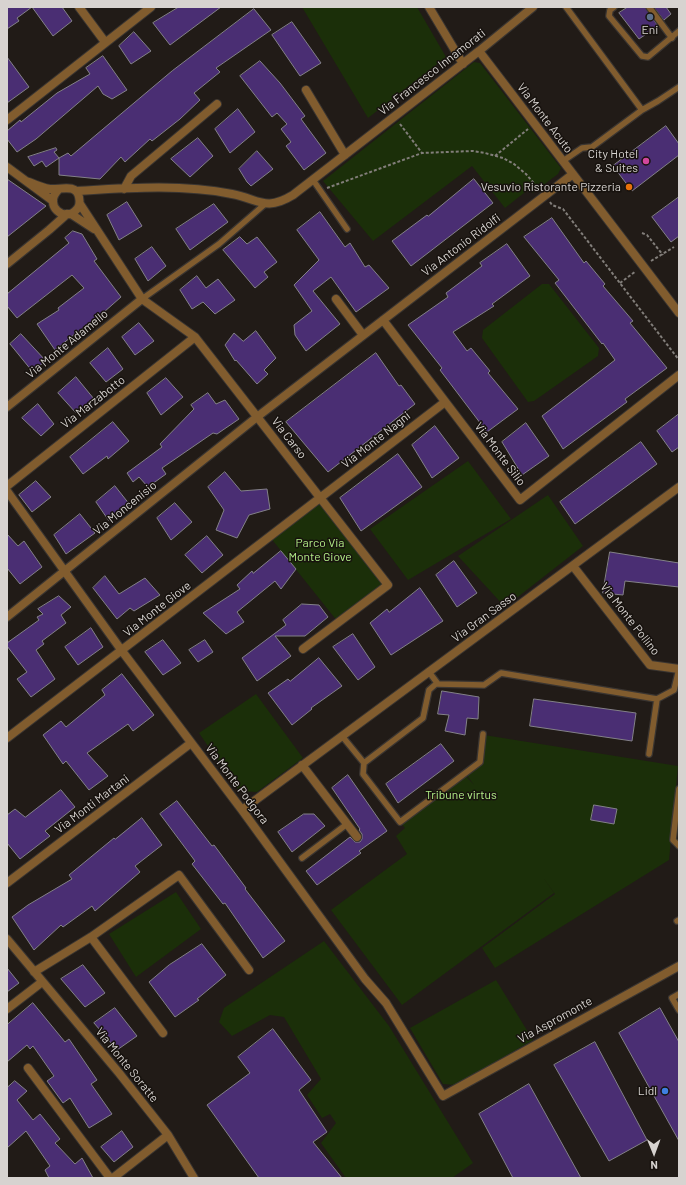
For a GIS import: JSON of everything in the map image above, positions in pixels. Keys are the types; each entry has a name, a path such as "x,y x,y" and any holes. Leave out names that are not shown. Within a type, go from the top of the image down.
{"street":[{"path":"79,7 105,42"},
{"path":"7,120 151,7"},
{"path":"429,7 463,64"},
{"name":"Via Francesco Innamorati","path":"265,204 272,204 286,199 313,180 463,64 533,7"},
{"name":"Via Monte Acuto","path":"479,51 679,313"},
{"path":"306,90 345,155"},
{"path":"124,189 131,176 217,104"},
{"path":"7,167 29,182 54,205 58,212 69,214"},
{"name":"Via Antonio Ridolfi","path":"257,417 573,174"},
{"path":"29,182 49,189 68,188 76,192 174,188 239,195 265,204"},
{"path":"55,226 54,196 59,189"},
{"path":"7,264 78,208 80,199 76,192"},
{"name":"Via Carso","path":"80,204 96,231 142,299 195,337 388,585 302,649"},
{"name":"Via Carso","path":"69,214 96,231"},
{"name":"Via Monte Adamello","path":"7,407 142,299"},
{"path":"336,299 363,335"},
{"name":"Via Monte Silio","path":"383,320 520,500 679,375"},
{"name":"Via Marzabotto","path":"7,486 195,337"},
{"name":"Via Monte Nagni","path":"320,498 445,402"},
{"name":"Via Moncenisio","path":"7,617 257,417"},
{"name":"Via Gran Sasso","path":"242,810 679,487"},
{"name":"Via Monte Podgora","path":"7,491 122,651 242,810 361,972 386,1003 443,1096"},
{"name":"Via Monte Giove","path":"7,738 320,498"},
{"name":"Via Monte Pollino","path":"573,566 650,665 679,669"},
{"name":"Via Monti Martani","path":"7,883 191,743"},
{"path":"302,765 357,838"},
{"path":"34,972 90,936 179,875 249,970"},
{"path":"90,936 163,1033"},
{"name":"Via Monte Soratte","path":"7,939 119,1073 168,1135 194,1178"},
{"name":"Via Aspromonte","path":"443,1096 679,966"},
{"path":"7,1009 42,982"},
{"path":"28,1068 110,1178"},
{"path":"113,1178 168,1135"}],"lane":[{"path":"566,7 642,110"},
{"path":"614,7 610,10 609,16 642,56 648,57 679,31"},
{"path":"649,7 672,38"},
{"path":"563,161 582,148 592,147 642,110 670,94 679,86"},
{"path":"313,180 347,229"},
{"path":"142,299 219,244 265,204"},
{"path":"429,672 438,684 484,685 501,672 657,699 677,691 679,669"},
{"path":"364,763 423,718 429,690 438,683"},
{"path":"649,754 657,699"},
{"path":"342,736 364,763 363,774 400,822 480,762 483,734"},
{"path":"679,789 673,840 679,846"},
{"path":"302,858 347,824"},
{"path":"679,994 672,998 679,1010"}],"path":[{"path":"395,117 422,153"},
{"path":"495,156 535,124"},
{"path":"642,233 647,235 663,255"}],"green space":[{"path":"302,7 417,7 446,57 368,118"},
{"path":"474,62 480,63 561,168 558,174 533,193 529,189 505,208 472,166 373,241 323,181"},
{"path":"542,284 549,284 599,348 598,356 534,401 528,402 482,338 483,330"},
{"path":"468,461 511,519 408,580 370,529"},
{"path":"548,495 583,546 505,607 458,556"},
{"name":"Parco Via Monte Giove","path":"320,498 388,585 338,622 270,537"},
{"path":"256,694 303,758 257,792 239,791 199,733"},
{"name":"Tribune virtus","path":"484,735 678,766 669,860 495,968 482,948 555,894 542,876 554,893 402,1005 331,910 407,854 396,836 405,828 400,822 464,774 474,785 466,774 481,762"},
{"path":"176,892 201,929 136,977 109,934"},
{"path":"324,941 389,1026 473,1163 452,1178 346,1178 321,1143 336,1123 330,1114 322,1118 307,1095 321,1079 284,1017 270,1015 232,1036 219,1022 224,1008"},
{"path":"496,980 533,1040 456,1085 443,1084 410,1028"}],"building":[{"path":"7,7 32,7 17,18 19,21 7,29"},
{"path":"32,7 62,7 72,21 53,36"},
{"path":"179,7 221,7 170,45 153,23"},
{"path":"628,7 645,7 658,26 639,39 619,13"},
{"path":"654,7 666,7 671,14 664,20"},
{"path":"254,9 271,30 216,68 220,72 194,93 200,100 180,119 152,141 150,139 125,162 121,157 100,179 59,175 59,158 68,153 71,156 172,71"},
{"path":"292,22 321,63 300,76 272,35"},
{"path":"134,32 151,51 131,64 119,46"},
{"path":"103,56 127,90 112,99 103,94 98,86 36,139 17,152 7,139 7,131 20,120 21,122 57,93 90,74 86,68"},
{"path":"7,57 29,87 7,103"},
{"path":"260,61 280,83 305,116 301,119 326,153 304,170 286,146 291,142 281,129 287,124 277,113 272,117 240,76"},
{"path":"238,109 255,132 230,153 215,129"},
{"name":"City Hotel & Suites","path":"666,126 679,144 679,155 632,191 613,166"},
{"path":"198,138 213,156 190,177 171,159"},
{"path":"56,148 57,150 54,152 59,158 46,167 42,161 34,166 28,157"},
{"path":"257,151 273,169 251,186 239,169"},
{"path":"7,179 46,206 7,237"},
{"path":"474,179 493,203 411,266 392,241 427,215 428,216"},
{"path":"679,197 679,236 671,242 652,217"},
{"path":"127,202 142,226 119,240 107,215"},
{"path":"214,204 228,222 190,250 176,229"},
{"path":"320,212 345,247 350,243 365,267 369,265 389,288 356,312 331,277 313,291 340,324 306,351 295,335 294,325 312,311 294,285 319,260 297,230"},
{"path":"552,218 584,263 586,261 605,284 603,286 633,321 630,323 667,368 625,399 627,402 563,449 542,416 615,360 555,283 559,280 524,237"},
{"path":"73,231 82,234 97,259 94,261 121,297 95,320 55,350 37,324 59,310 58,308 84,288 72,275 17,318 7,306 7,294 69,243 65,238"},
{"path":"240,237 247,244 257,237 277,262 264,272 268,277 255,288 223,250"},
{"path":"507,244 530,276 492,304 494,306 453,332 467,351 471,348 490,371 488,373 518,409 487,432 440,370 442,368 408,325 448,297 446,293 482,266 480,263"},
{"path":"152,247 166,266 148,281 135,259"},
{"path":"197,276 206,288 218,279 235,300 215,314 203,302 192,309 180,290"},
{"path":"139,323 154,341 135,355 122,337"},
{"path":"256,331 276,358 264,370 268,374 257,384 236,360 235,361 225,345 234,333 243,341"},
{"path":"21,334 46,361 32,371 10,344"},
{"path":"108,348 123,369 106,382 90,363"},
{"path":"376,353 399,386 401,385 415,404 328,472 286,422"},
{"path":"76,377 94,399 76,413 58,393"},
{"path":"166,378 183,397 161,415 147,393"},
{"path":"208,393 216,404 225,400 239,419 217,434 213,433 162,468 166,474 148,487 139,477 133,482 127,473 162,447 160,444 194,409 191,405"},
{"path":"38,404 54,424 41,436 22,418"},
{"path":"679,414 679,447 672,452 657,431"},
{"path":"113,422 129,441 108,459 107,456 83,474 70,457"},
{"path":"526,423 549,456 522,475 502,442"},
{"path":"435,426 459,458 432,478 412,445"},
{"path":"641,442 657,464 575,524 560,502"},
{"path":"398,454 422,487 361,531 340,498"},
{"path":"225,472 241,491 267,489 270,509 249,515 237,538 216,530 224,510 208,487"},
{"path":"36,481 51,497 32,512 19,495"},
{"path":"115,486 130,505 109,521 96,502"},
{"path":"175,503 192,522 171,540 157,518"},
{"path":"80,514 95,533 66,554 54,535"},
{"path":"7,534 18,546 24,541 42,567 20,584 7,568"},
{"path":"207,536 223,555 202,573 185,555"},
{"path":"281,551 296,569 281,589 275,581 237,612 244,622 226,634 203,613 240,589 237,585 252,571 253,573"},
{"path":"610,552 679,563 679,587 625,581 623,595 603,593"},
{"path":"454,561 477,593 457,607 436,575"},
{"path":"105,576 119,594 145,578 160,595 134,611 130,608 117,619 93,588"},
{"path":"420,588 443,621 391,655 370,623 387,609 389,612"},
{"path":"59,596 71,607 61,615 66,623 42,641 44,644 36,650 55,679 31,697 17,679 27,672 7,646 7,643 39,620 37,617 43,614 38,609"},
{"path":"302,604 319,605 328,617 305,636 275,636 291,656 257,681 242,658 286,625 283,620"},
{"path":"91,628 103,647 78,665 65,647"},
{"path":"353,634 375,667 358,680 333,647"},
{"path":"163,640 181,663 163,675 145,652"},
{"path":"205,640 213,652 198,662 189,650"},
{"path":"319,658 342,686 311,708 312,709 292,725 268,693 288,679 290,681"},
{"path":"122,674 154,715 133,731 128,724 87,753 108,776 89,790 66,761 63,764 43,735 61,721 66,727 105,695 102,690"},
{"path":"442,691 479,697 478,719 467,718 465,735 445,731 449,715 438,714"},
{"path":"534,699 636,713 632,741 530,726"},
{"path":"441,744 454,761 398,803 386,784"},
{"path":"348,775 387,831 359,851 361,853 317,885 306,871 350,837 355,842 360,842 362,839 360,829 332,788"},
{"path":"61,790 75,807 45,831 50,836 20,859 7,843 7,815 15,809 25,817"},
{"path":"177,801 212,846 214,845 246,888 245,889 285,941 263,958 225,903 223,904 192,864 195,861 160,814"},
{"path":"594,805 617,809 614,824 591,820"},
{"path":"304,814 314,814 325,826 292,852 278,832"},
{"path":"142,818 162,845 135,866 140,872 95,911 92,906 63,927 61,925 34,950 12,917 28,905 72,879 69,875 114,838 115,839"},
{"path":"202,944 226,975 197,999 199,1000 175,1017 149,982 169,965"},
{"path":"83,965 105,993 85,1007 61,979"},
{"path":"7,968 19,983 7,992"},
{"path":"33,1003 65,1042 69,1039 97,1080 91,1084 112,1114 89,1128 70,1098 63,1103 47,1081 54,1076 33,1046 30,1049 27,1045 7,1062 7,1025"},
{"path":"115,1008 137,1036 117,1050 94,1023"},
{"name":"Lidl","path":"660,1008 679,1042 679,1141 619,1033"},
{"path":"273,1029 311,1080 299,1090 327,1132 313,1142 342,1178 259,1178 207,1105 250,1073 238,1057"},
{"path":"595,1042 647,1140 609,1161 554,1065"},
{"path":"15,1081 27,1091 17,1100 33,1120 40,1114 60,1139 55,1143 75,1164 82,1158 93,1178 49,1178 45,1170 50,1166 26,1131 7,1148 7,1088"},
{"path":"529,1084 581,1178 513,1178 479,1114"},
{"path":"122,1131 133,1147 114,1162 101,1147"}],"place":[{"name":"Eni","path":"650,17"},
{"name":"City Hotel & Suites","path":"646,161"},
{"name":"Vesuvio Ristorante Pizzeria","path":"629,187"},
{"name":"Lidl","path":"665,1091"}]}
